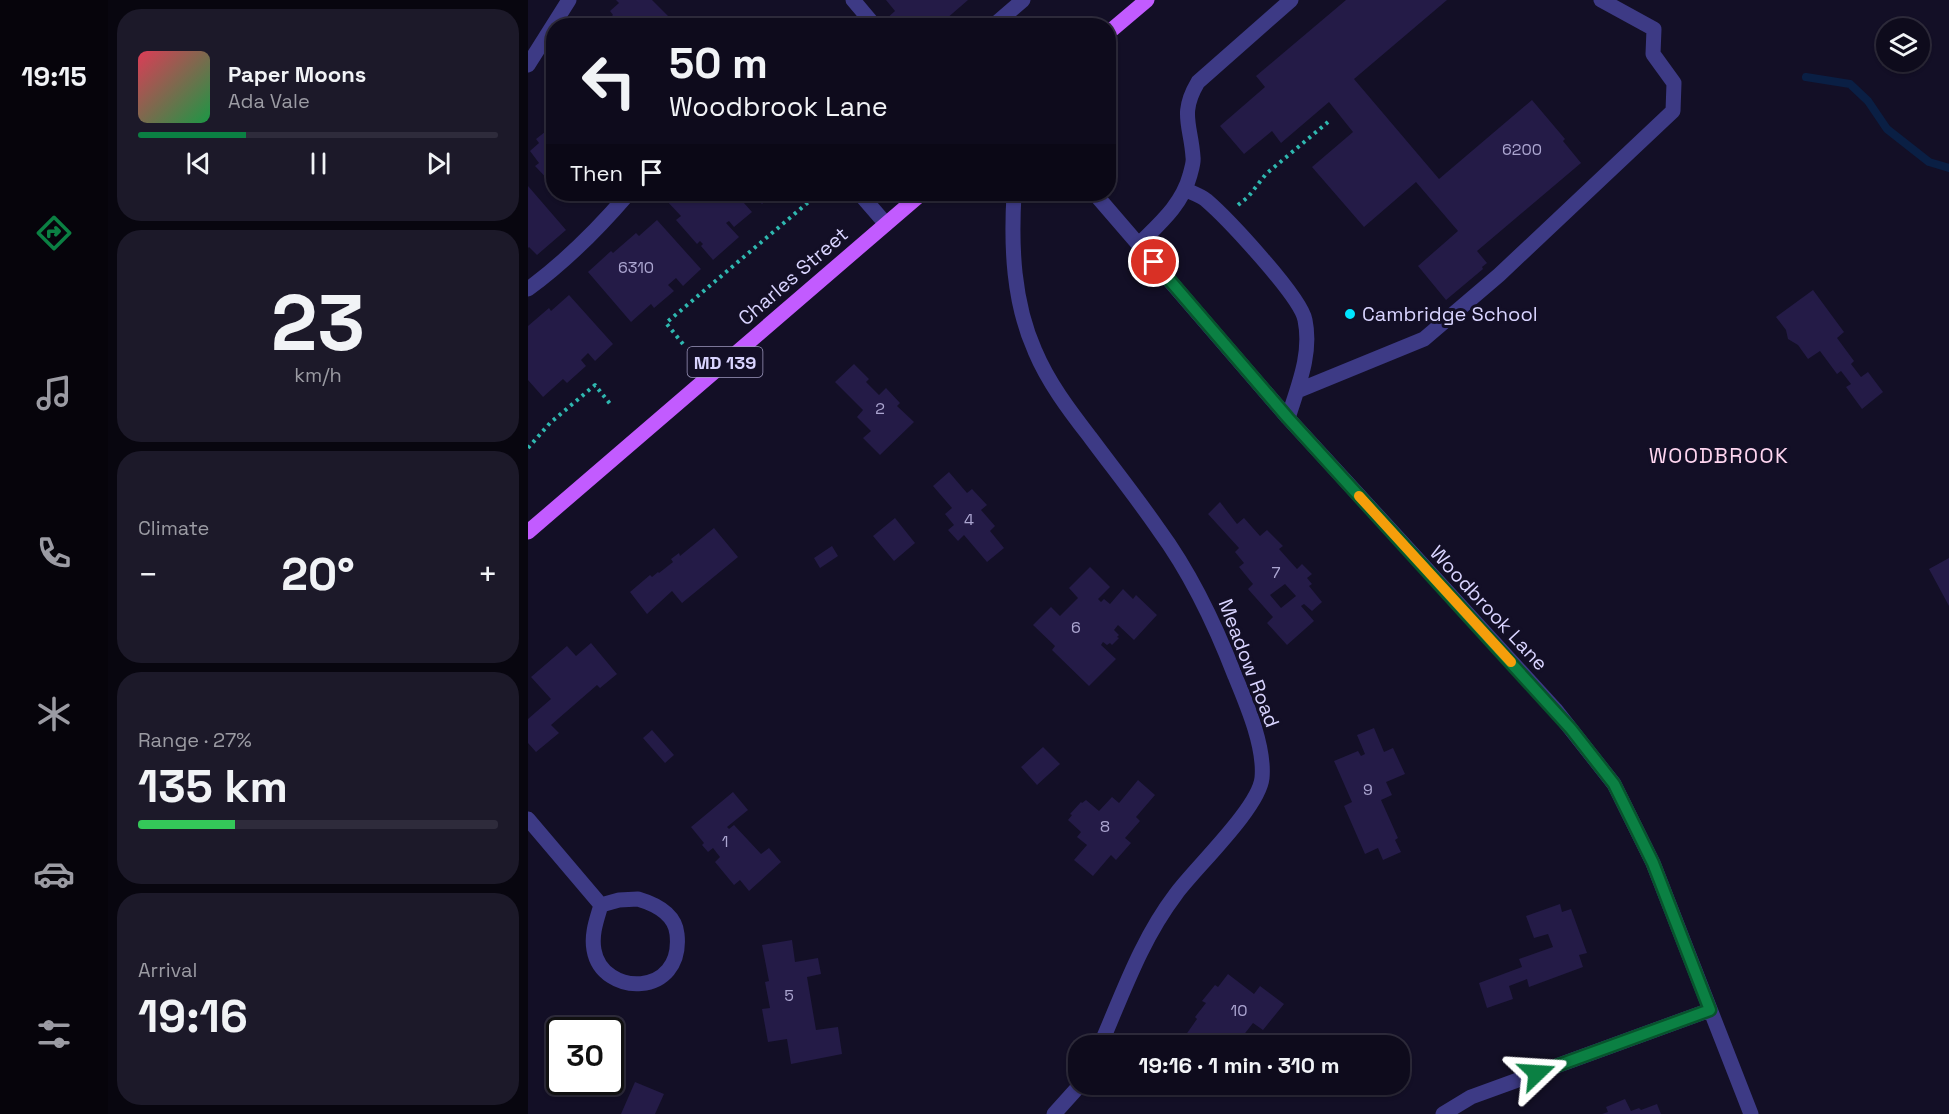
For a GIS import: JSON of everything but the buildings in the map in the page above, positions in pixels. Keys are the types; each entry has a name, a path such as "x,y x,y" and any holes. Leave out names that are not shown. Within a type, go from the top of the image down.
{"main road":[{"path":"1116,26 1147,0"},
{"name":"Charles Street","path":"528,532 913,201"}],"street":[{"path":"557,18 568,0"},
{"path":"853,0 868,18"},
{"path":"1004,18 1023,0"},
{"path":"1138,244 1170,213 1186,190 1194,160 1186,116 1190,95 1198,82 1291,0"},
{"path":"1297,391 1424,339 1499,275 1673,111 1674,83 1653,54 1654,29 1601,0"},
{"path":"528,65 546,36"},
{"path":"1186,190 1204,198 1223,217 1265,263 1303,310 1307,334 1306,348 1302,376 1288,418"},
{"path":"528,289 570,255 622,201"},
{"path":"866,201 886,224"},
{"name":"Meadow Road","path":"1014,201 1012,229 1015,273 1022,310 1035,351 1072,413 1161,532 1197,591 1215,624 1248,708 1260,755 1262,779 1256,797 1176,893 1152,928 1133,965 1104,1035"},
{"name":"Woodbrook Lane","path":"1101,201 1288,418 1554,709 1614,784 1653,863 1751,1114"},
{"path":"528,819 602,905"},
{"path":"638,899 654,903 667,914 676,929 678,949 673,964 662,976 651,982 636,984 621,982 602,968 593,948 594,933 602,905 618,900 638,899"},
{"path":"1443,1114 1471,1096 1710,1010"},
{"path":"1054,1114 1070,1095"}],"path":[{"path":"1223,217 1248,197 1266,174 1328,122"},
{"path":"683,344 666,323 810,201"},
{"path":"528,448 550,423 594,385 611,405"}],"waterway":[{"path":"1806,77 1850,84 1868,101 1887,129 1929,162 1949,168"}],"slow traffic":[{"path":"1359,496 1511,662"}],"place":[{"name":"Cambridge School","path":"1350,314"}],"district":[{"name":"WOODBROOK","path":"1719,455"}],"route":[{"path":"1154,262 1288,418 1554,709 1596,759 1614,784 1653,863 1710,1010 1537,1073"}]}
